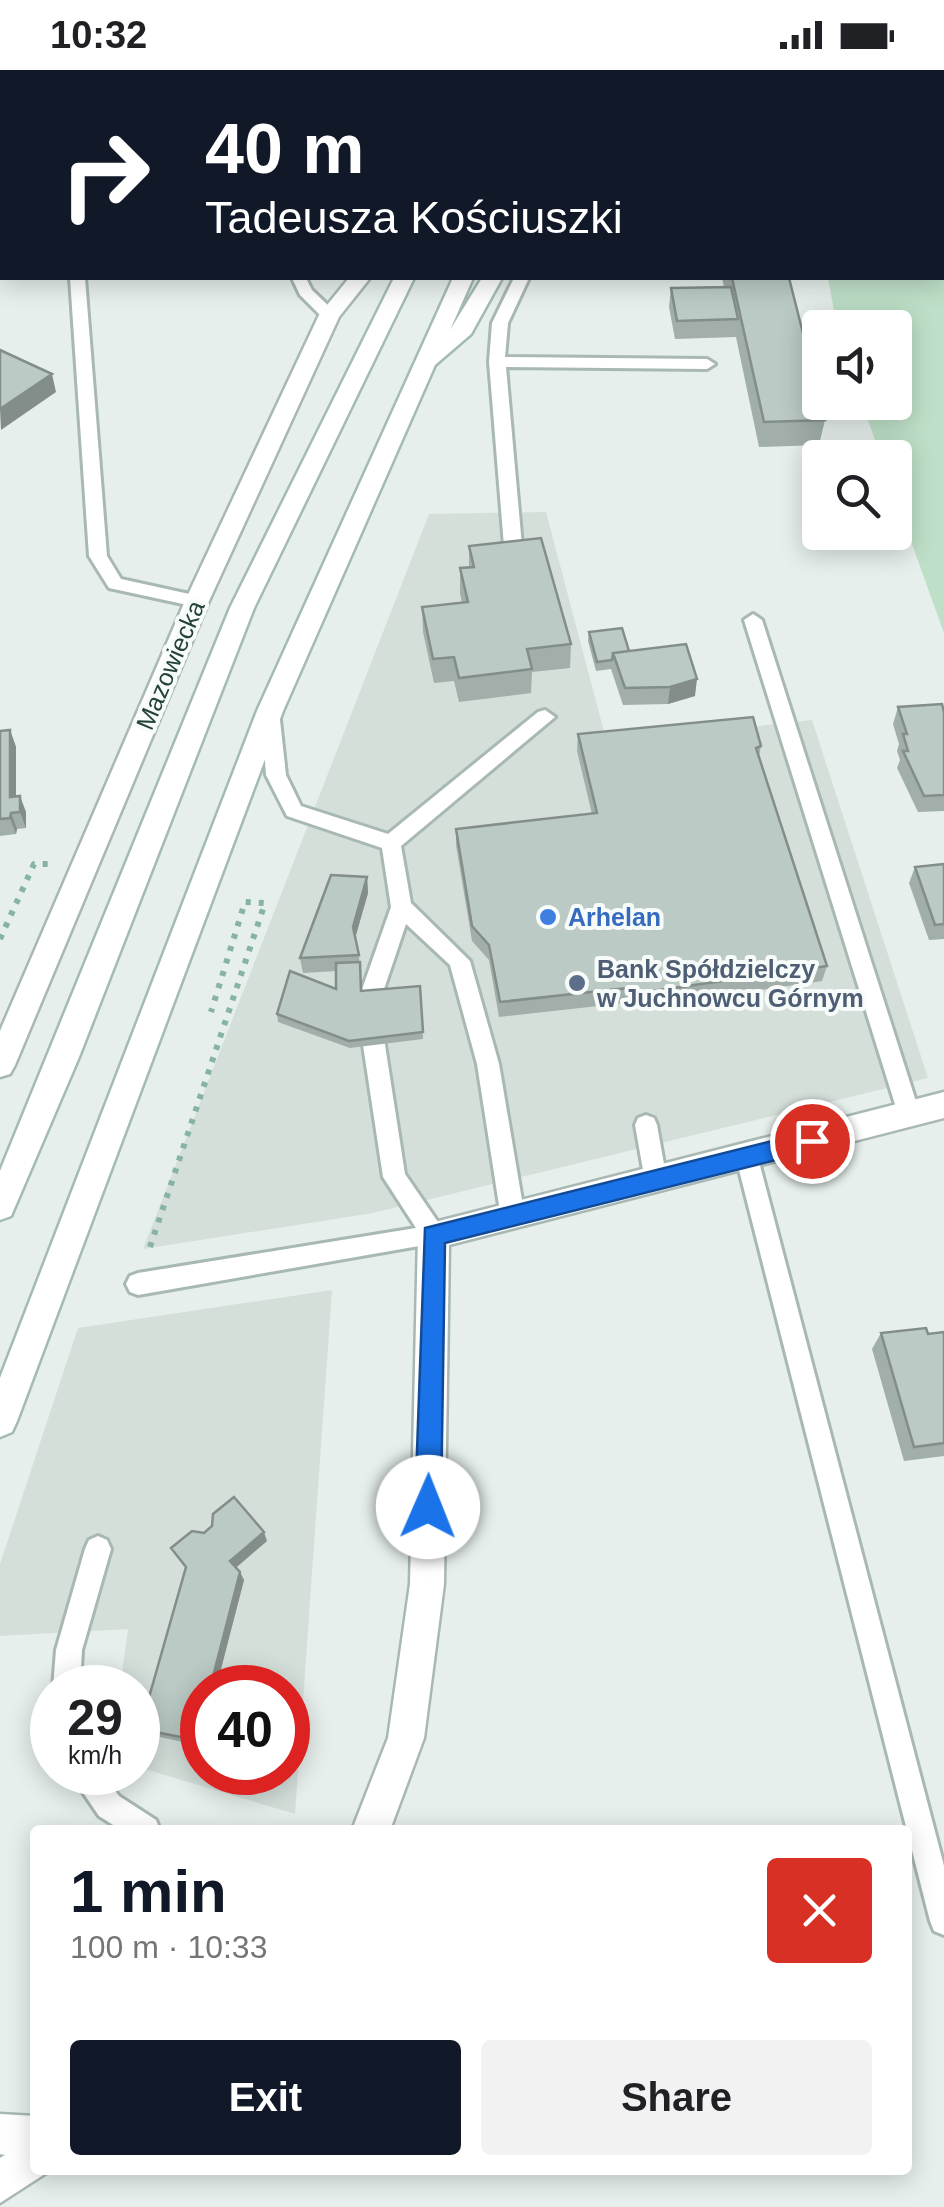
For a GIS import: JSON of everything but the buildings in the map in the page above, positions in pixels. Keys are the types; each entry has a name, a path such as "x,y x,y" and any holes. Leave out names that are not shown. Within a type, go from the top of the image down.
{"main road":[{"name":"Mazowiecka","path":"0,1064 197,601 329,315 358,280"},
{"path":"0,1206 64,1057 242,608 403,280"},
{"path":"0,1420 270,711 461,280"},
{"path":"422,368 464,329 491,280"},
{"path":"373,1825 406,1738 426,1584 434,1235 513,1218 944,1105"},
{"path":"0,2134 30,2136"},
{"path":"0,2182 30,2163"}],"lane":[{"path":"77,280 98,556 115,584 197,601"},
{"path":"300,280 305,292 329,315"},
{"path":"513,546 497,362 500,323 520,280"},
{"path":"497,362 707,364"},
{"path":"753,620 910,1114"},
{"path":"270,711 276,775 294,810 391,843"},
{"path":"391,843 545,716"},
{"path":"138,1284 434,1235 394,1178 374,1044 370,998 401,907 391,843"},
{"path":"401,907 459,962 488,1064 513,1218"},
{"path":"646,1125 656,1181"},
{"path":"748,1158 944,1921"},
{"path":"68,1665 98,1549"},
{"path":"101,1795 109,1806 138,1825"}],"path":[{"path":"138,1284 265,903 245,902 211,1012"}],"shaded area":[{"path":"546,512 607,743 812,720 928,1078 373,1213 143,1249 429,514"},
{"path":"332,1290 306,1665 180,1665 180,1780 160,1774 160,1665 123,1665 128,1629 0,1636 0,1564 78,1328"},
{"path":"232,1795 296,1795 295,1814"}],"green space":[{"path":"828,280 944,280 944,633 912,544 912,440 875,440 868,420 912,420 912,310 834,310"}],"place":[{"name":"Arhelan","path":"548,917"},
{"name":"Bank Spółdzielczy w Juchnowcu Górnym","path":"577,983"}],"route":[{"path":"428,1507 434,1235 812,1141"}]}
